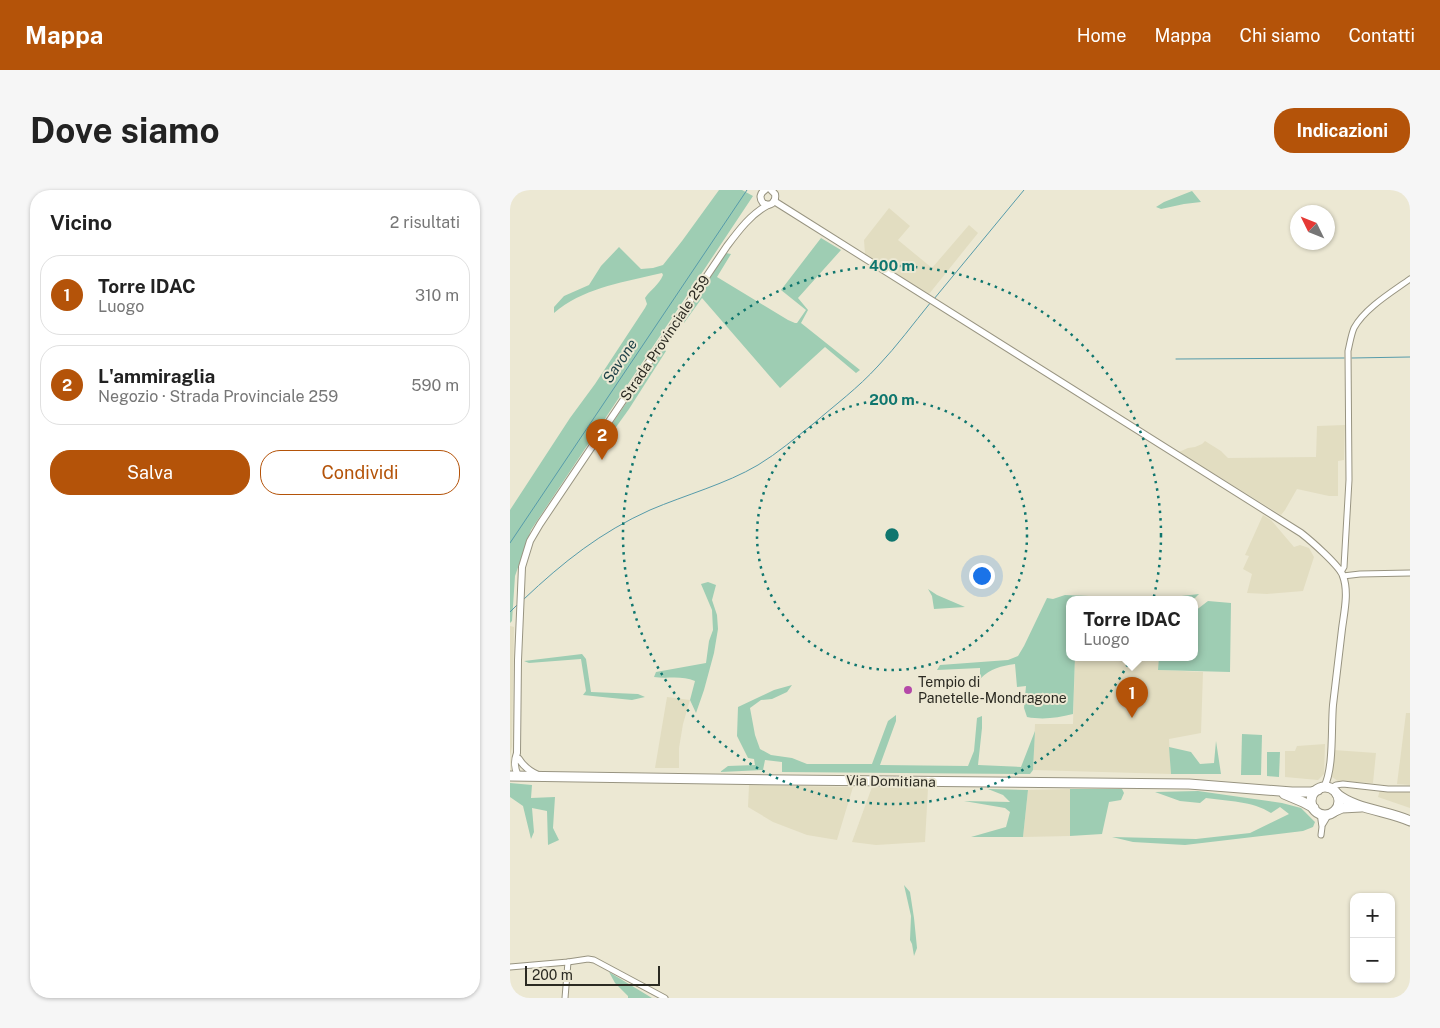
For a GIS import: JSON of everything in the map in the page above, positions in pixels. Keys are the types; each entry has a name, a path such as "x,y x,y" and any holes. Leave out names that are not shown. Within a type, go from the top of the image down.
{"main road":[{"name":"Via Domitiana","path":"514,776 1189,784 1304,792 1327,788 1345,799 1367,808"},
{"path":"1327,788 1339,805 1324,812 1312,804 1313,796 1327,788"},
{"name":"Via Domitiana","path":"1272,791 1295,798 1324,812 1342,808 1367,808 1383,811 1410,821"}],"street":[{"path":"774,191 771,203 935,302 1301,533 1342,574 1410,573"},
{"name":"Strada Provinciale 259","path":"760,193 763,203 771,203"},
{"name":"Strada Provinciale 259","path":"751,216 760,193"},
{"name":"Strada Provinciale 259","path":"515,760 522,567 530,542 540,524 727,246 751,216 771,203"},
{"path":"1410,279 1362,317 1350,338 1348,351 1349,480 1342,574 1345,591 1344,611 1333,707 1330,768 1327,788 1343,784 1388,789 1410,789"},
{"path":"515,760 530,772 539,776"},
{"path":"514,776 515,760"},
{"path":"1321,835 1324,812"},
{"path":"510,967 594,960 665,998"},
{"path":"565,998 568,962"}],"shaded area":[{"path":"889,208 910,226 898,240 932,268 969,225 978,233 929,294 865,254 864,240"},
{"path":"1345,425 1344,460 1338,461 1338,496 1329,496 1297,489 1281,515 1179,452 1195,447 1205,441 1228,458 1316,457 1317,426"},
{"path":"1263,515 1271,520 1294,547 1300,545 1309,548 1314,557 1303,591 1267,594 1247,593 1252,574 1243,569 1249,556 1245,555"},
{"path":"510,626 514,627 512,747 510,756"},
{"path":"1075,661 1159,661 1159,670 1203,672 1201,733 1169,739 1171,774 1033,770 1035,724 1073,724"},
{"path":"667,697 690,700 679,748 679,768 655,768"},
{"path":"1406,713 1410,713 1410,785 1397,784"},
{"path":"1325,744 1324,774 1318,780 1285,777 1285,751 1295,751 1297,746"},
{"path":"1334,750 1376,753 1373,783 1338,781 1332,777"},
{"path":"749,785 853,787 837,840 807,835 773,822 748,807"},
{"path":"872,787 928,788 925,842 876,845 852,842"},
{"path":"1070,789 1070,836 1023,837 1028,790"},
{"path":"1380,790 1410,791 1410,808 1378,797"}],"green space":[{"path":"719,190 742,190 753,196 531,530 515,576 512,621 510,623 510,510 645,308 647,304 645,298 663,275 662,273 601,288 576,298 554,313 554,307 564,296 589,285 601,266 619,247 641,269 663,265"},
{"path":"1192,191 1201,202 1161,209 1156,207 1164,202"},
{"path":"821,238 841,250 798,298 808,310 801,323 860,370 856,373 825,347 780,388 702,298 684,323 682,320 726,253 731,254 717,277 788,320 797,323 806,310 781,290"},
{"path":"663,349 666,351 606,441 614,421"},
{"path":"708,582 716,585 712,600 717,615 718,629 714,653 696,713 690,700 695,681 680,678 654,677 656,672 706,663 709,641 713,630 712,610 701,584"},
{"path":"928,589 965,607 934,609 932,596"},
{"path":"1065,595 1089,596 1066,596 1066,661 1075,661 1073,714 1050,718 1027,717 1024,708 1026,686 1017,687 1015,664 996,668 980,679 980,668 937,670 940,665 1008,660 1018,656 1047,598 1053,599"},
{"path":"1208,601 1231,603 1230,672 1158,670 1159,661 1198,661 1198,609"},
{"path":"582,654 586,659 591,692 638,694 645,697 632,700 583,695 586,691 581,659 529,663 524,661"},
{"path":"792,685 787,692 772,699 761,700 750,708 755,735 760,749 771,755 792,758 807,764 872,764 888,721 896,715 896,721 880,765 968,766 974,751 977,718 982,716 978,765 1021,767 1035,731 1033,770 1030,774 782,772 782,762 765,760 763,770 720,772 728,766 755,765 754,759 748,758 737,736 738,707 774,690"},
{"path":"1242,734 1262,735 1261,775 1241,775"},
{"path":"1216,741 1221,774 1171,774 1169,747 1191,752 1200,764 1214,763"},
{"path":"1267,752 1280,752 1279,777 1267,776"},
{"path":"510,783 532,785 531,798 555,797 553,828 559,840 548,845 547,811 532,808 534,832 531,839 523,806 510,797"},
{"path":"988,789 1028,790 1023,837 971,837 1006,827 1010,812 1005,808 964,801 1010,802 1003,795"},
{"path":"1070,789 1122,789 1124,793 1121,800 1109,802 1102,834 1070,836"},
{"path":"1198,791 1282,803 1301,808 1315,822 1313,827 1303,831 1185,845 1133,842 1112,837 1196,839 1250,833 1289,814 1280,807 1271,813 1256,806 1240,802 1206,798 1200,803 1180,801 1155,792"},
{"path":"904,885 910,892 914,918 917,948 914,956 910,940 911,916"},
{"path":"609,972 652,998 628,998 615,983"}],"waterway":[{"name":"Savone","path":"510,543 747,190"},
{"path":"934,299 1024,190"},
{"path":"524,599 568,560 615,528 650,510 746,472 779,450 813,424 870,374 892,351 931,302"},
{"path":"1352,358 1410,357"},
{"path":"1176,359 1344,358"},
{"path":"510,612 517,605"}],"place":[{"name":"L'ammiraglia","path":"602,460"},
{"name":"Tempio di Panetelle-Mondragone","path":"908,690"},
{"name":"Torre IDAC","path":"1132,718"}]}
